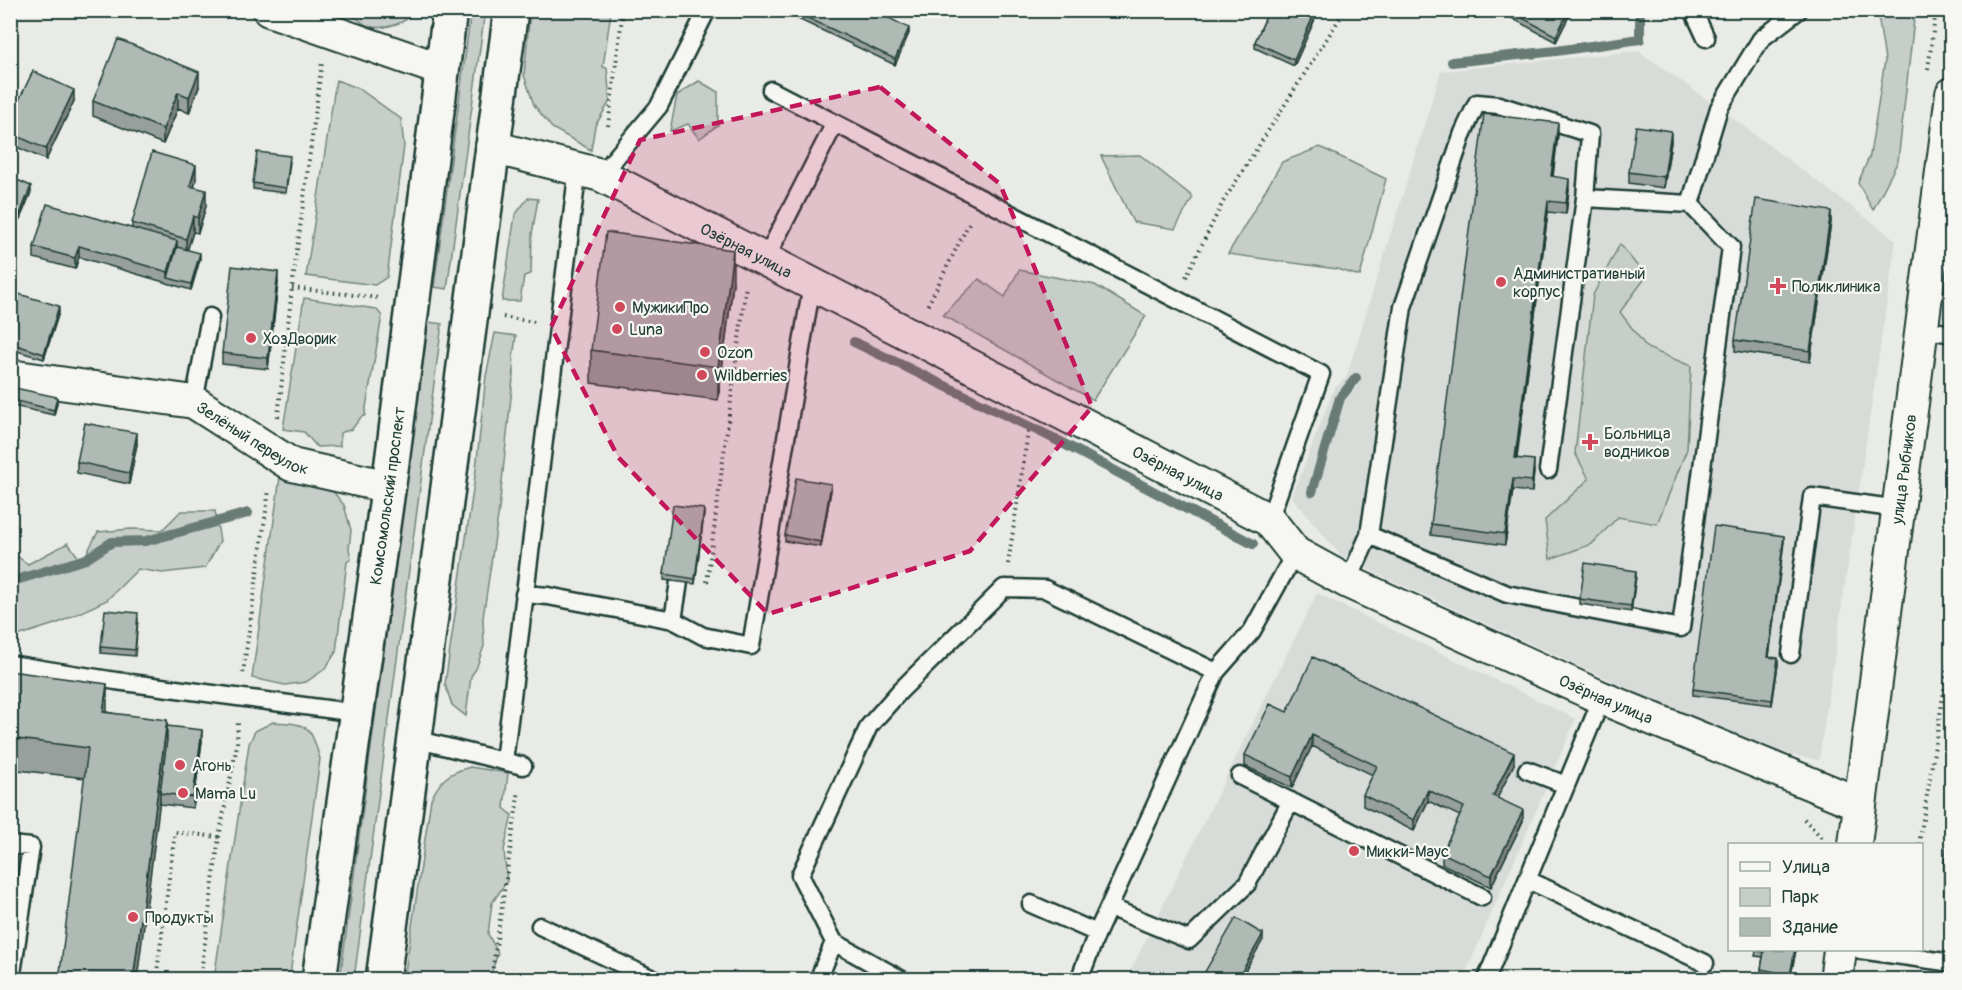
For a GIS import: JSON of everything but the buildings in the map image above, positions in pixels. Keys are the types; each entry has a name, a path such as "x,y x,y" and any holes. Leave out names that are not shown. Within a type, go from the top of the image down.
{"main road":[{"name":"Комсомольский проспект","path":"319,980 389,487 450,10"},
{"path":"383,980 473,312 511,10"}],"street":[{"path":"269,10 442,70"},
{"name":"улица Рыбников","path":"1855,843 1899,509 1937,332 1952,94"},
{"name":"Озёрная улица","path":"492,147 590,172 756,270 812,284 1269,520 1294,553 1348,582 1602,698 1860,804"},
{"name":"Зелёный переулок","path":"10,376 194,402 292,465 389,487"},
{"path":"1836,980 1840,951"}],"lane":[{"path":"504,761 524,594 590,172 659,106 707,10"},
{"path":"1693,10 1706,38"},
{"path":"1690,204 1719,108 1761,39 1799,10"},
{"path":"771,90 1321,374 1269,520"},
{"path":"1348,582 1369,534 1403,307 1463,133 1478,103 1499,105 1590,134 1585,198 1548,470"},
{"path":"756,270 835,123"},
{"path":"1369,534 1507,594 1681,628 1731,247 1690,204 1585,198"},
{"path":"524,594 548,596 673,620 703,636 751,646 812,284"},
{"path":"194,402 210,317"},
{"path":"1791,654 1812,497 1899,509"},
{"path":"1078,980 1097,933 1216,672 1252,631 1294,553"},
{"path":"902,980 834,942 800,875 869,726 900,691 1004,588 1045,589 1216,672"},
{"path":"673,620 678,590"},
{"path":"10,664 116,681 357,712"},
{"path":"1486,980 1602,698"},
{"path":"415,739 523,766"},
{"path":"1527,770 1566,785"},
{"path":"1240,776 1482,897"},
{"path":"1109,907 1189,940 1247,884 1291,801"},
{"path":"10,845 32,847 11,980"},
{"path":"1528,880 1706,963"},
{"path":"1031,904 1097,933"},
{"path":"540,926 655,980"},
{"path":"818,980 834,942"},
{"path":"1867,951 1952,963"}],"path":[{"path":"1175,298 1223,202 1345,10"},
{"path":"200,980 219,837 237,745 240,697 274,452 292,288 326,29"},
{"path":"913,336 982,199"},
{"path":"678,590 704,602 756,270"},
{"path":"1004,588 1027,433"},
{"path":"1919,843 1952,641"},
{"path":"156,980 176,832 219,837"}],"highlighted area":[{"path":"880,87 1000,184 1092,407 970,551 768,614 618,457 551,327 640,140"}],"shaded area":[{"name":"Больница водников","path":"1639,51 1896,240 1819,760 1780,753 1690,717 1356,564 1340,555 1292,497 1334,388 1346,378 1441,71"},
{"name":"Микки-Маус","path":"1317,593 1576,719 1463,979 1126,980"}],"green space":[{"path":"348,11 416,11 401,22 388,27 374,27 368,26"},
{"path":"471,11 485,11 447,289 434,287"},
{"path":"530,11 611,11 603,67 607,68 610,101 595,126 591,150 552,128 534,105 524,75"},
{"path":"1915,11 1898,161 1873,210 1858,183 1870,155 1885,60 1878,15"},
{"path":"336,80 358,88 401,119 404,146 387,277 375,285 306,276"},
{"path":"699,81 718,92 718,125 699,139 688,124 670,131 677,95"},
{"path":"1320,147 1386,179 1360,276 1337,269 1228,254 1282,162"},
{"path":"1140,155 1193,197 1175,229 1133,222 1101,156"},
{"path":"528,198 538,199 532,234 531,274 524,276 520,301 502,301 515,215"},
{"path":"1620,244 1646,277 1620,312 1647,348 1691,366 1687,449 1657,524 1618,517 1592,544 1550,559 1545,520 1589,479 1575,453 1593,295"},
{"path":"1019,270 1095,285 1146,316 1093,400 943,315 979,279 1005,297"},
{"path":"304,298 376,309 382,316 366,415 361,417 352,429 340,433 340,446 317,447 304,432 283,429"},
{"path":"428,322 442,324 354,979 340,979"},
{"path":"495,333 516,336 514,369 499,509 483,618 484,646 476,669 471,676 466,716 452,705 445,684 476,469 486,376"},
{"path":"280,477 331,489 344,505 351,530 349,549 351,559 347,562 336,652 325,669 306,682 285,685 252,678"},
{"path":"181,511 215,511 220,541 205,568 162,573 138,569 107,600 58,623 11,638 11,552 28,564 68,543 82,562 98,532 131,529 162,530"},
{"path":"273,722 301,725 306,728 310,732 320,759 290,975 288,979 214,979 249,744 255,731"},
{"path":"470,767 508,773 504,808 512,815 504,850 507,881 492,903 488,934 498,953 489,979 404,979 431,799 438,786 446,778"}],"waterway":[{"path":"1452,62 1640,39 1640,10"},
{"path":"854,342 1049,436 1253,544"},
{"path":"1312,492 1340,398 1356,378"},
{"path":"10,580 86,559 112,542 146,541 248,513"}],"place":[{"name":"Административный корпус","path":"1501,282"},
{"name":"Поликлиника","path":"1778,286"},
{"name":"МужикиПро","path":"620,307"},
{"name":"Luna","path":"617,329"},
{"name":"ХозДворик","path":"251,338"},
{"name":"Ozon","path":"705,352"},
{"name":"Wildberries","path":"702,375"},
{"name":"Больница водников","path":"1590,442"},
{"name":"Агонь","path":"180,765"},
{"name":"Mama Lu","path":"183,793"},
{"name":"Микки-Маус","path":"1354,851"},
{"name":"Продукты","path":"133,917"}]}
